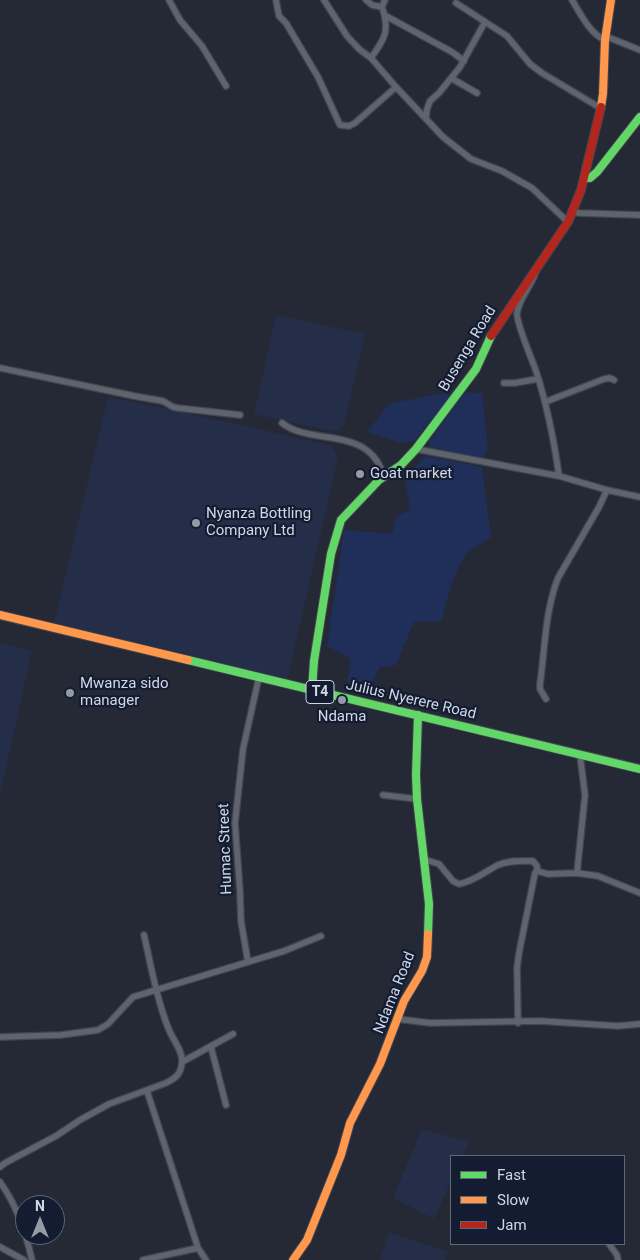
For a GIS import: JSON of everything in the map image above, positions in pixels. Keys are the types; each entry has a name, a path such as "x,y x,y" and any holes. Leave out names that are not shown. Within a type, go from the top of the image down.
{"main road":[{"name":"Busenga Road","path":"312,690 314,661 332,554 341,520 384,476 401,465 416,449 476,369 492,333 568,222 582,190 595,138 603,94 605,38 611,0"},
{"path":"585,178 590,178 597,172 640,117"},
{"name":"Julius Nyerere Road","path":"0,615 640,769"},
{"name":"Ndama Road","path":"293,1260 307,1240 341,1155 350,1123 380,1064 404,1002 422,971 427,957 429,911 416,775 418,716"}],"street":[{"path":"169,0 180,20 202,46 226,86"},
{"path":"276,0 281,18 286,22 315,71 340,125 349,126 355,123 396,87"},
{"path":"324,0 346,36 371,58 443,137 471,159 502,171 532,188 568,222"},
{"path":"366,0 372,5 382,7"},
{"path":"371,58 381,44 386,28 386,16 382,7 385,0"},
{"path":"572,0 589,27 600,38 640,50"},
{"path":"456,3 507,36 530,64 542,74 597,106 601,106"},
{"path":"386,16 452,52 464,61"},
{"path":"426,118 430,101 439,93 464,61 485,22"},
{"path":"451,78 477,94"},
{"path":"572,211 579,213 640,215"},
{"path":"537,268 532,284 520,304 517,320 544,402 554,440 559,476"},
{"path":"0,368 163,401 173,408 240,415"},
{"path":"504,383 515,383 537,378"},
{"path":"544,402 604,379 614,380"},
{"path":"282,423 293,430 351,442 361,446 377,461 384,476"},
{"path":"416,449 559,476 607,490 640,497"},
{"path":"546,699 540,689 540,684 546,632 554,590 558,578 607,490"},
{"name":"Humac Street","path":"248,962 240,921 235,824 243,749 259,677"},
{"path":"577,873 585,795 580,755"},
{"path":"382,795 417,800"},
{"path":"423,860 439,864 453,881 459,884 466,883 498,865 510,861 533,861 537,866 517,968 518,1023"},
{"path":"537,871 548,874 577,873 598,876 640,893"},
{"path":"0,1167 109,1104 175,1079 179,1074 182,1062 181,1055 169,1030 144,935"},
{"path":"0,1037 98,1030 108,1024 133,997 284,951 321,936"},
{"path":"398,1019 430,1023 550,1022 618,1026 640,1024"},
{"path":"182,1062 233,1034"},
{"path":"211,1047 226,1105"},
{"path":"147,1091 198,1248 206,1260"},
{"path":"0,1182 10,1195 32,1260"},
{"path":"610,1245 617,1255 618,1260"},
{"path":"0,1247 24,1260"},
{"path":"143,1260 198,1248"}],"shaded area":[{"path":"276,315 365,334 344,425 336,432 254,414"},
{"path":"447,392 451,396 414,441 402,443 367,432 389,404"},
{"path":"465,393 482,393 488,450 482,458 430,447 429,442"},
{"path":"108,397 332,446 338,457 287,681 54,623"},
{"path":"425,456 482,467 491,537 466,553 453,579 441,621 414,622 396,665 380,667 367,692 347,683 351,659 327,646 344,530 392,534 397,516 410,510 405,478"},
{"path":"0,643 32,651 0,795"},
{"path":"422,1129 469,1142 463,1155 450,1155 450,1183 434,1219 393,1198"},
{"path":"389,1232 448,1252 445,1260 380,1260"}],"traffic: fast":[{"path":"585,178 590,178 597,172 640,117"},
{"path":"312,690 314,661 331,554 341,520 379,480 401,465 416,449 476,369 491,336"},
{"path":"188,660 640,769"},
{"path":"418,715 417,799 429,904 428,934"}],"traffic: slow":[{"path":"601,107 605,40 611,0"},
{"path":"0,615 188,660"},
{"path":"293,1260 307,1240 341,1155 350,1123 380,1064 404,1001 422,971 427,957 428,934"}],"traffic: jam":[{"path":"491,336 568,222 581,190 601,107"}],"place":[{"name":"Goat market","path":"360,474"},
{"name":"Nyanza Bottling Company Ltd","path":"196,523"},
{"name":"Mwanza sido manager","path":"70,693"},
{"name":"Ndama","path":"342,700"}]}
